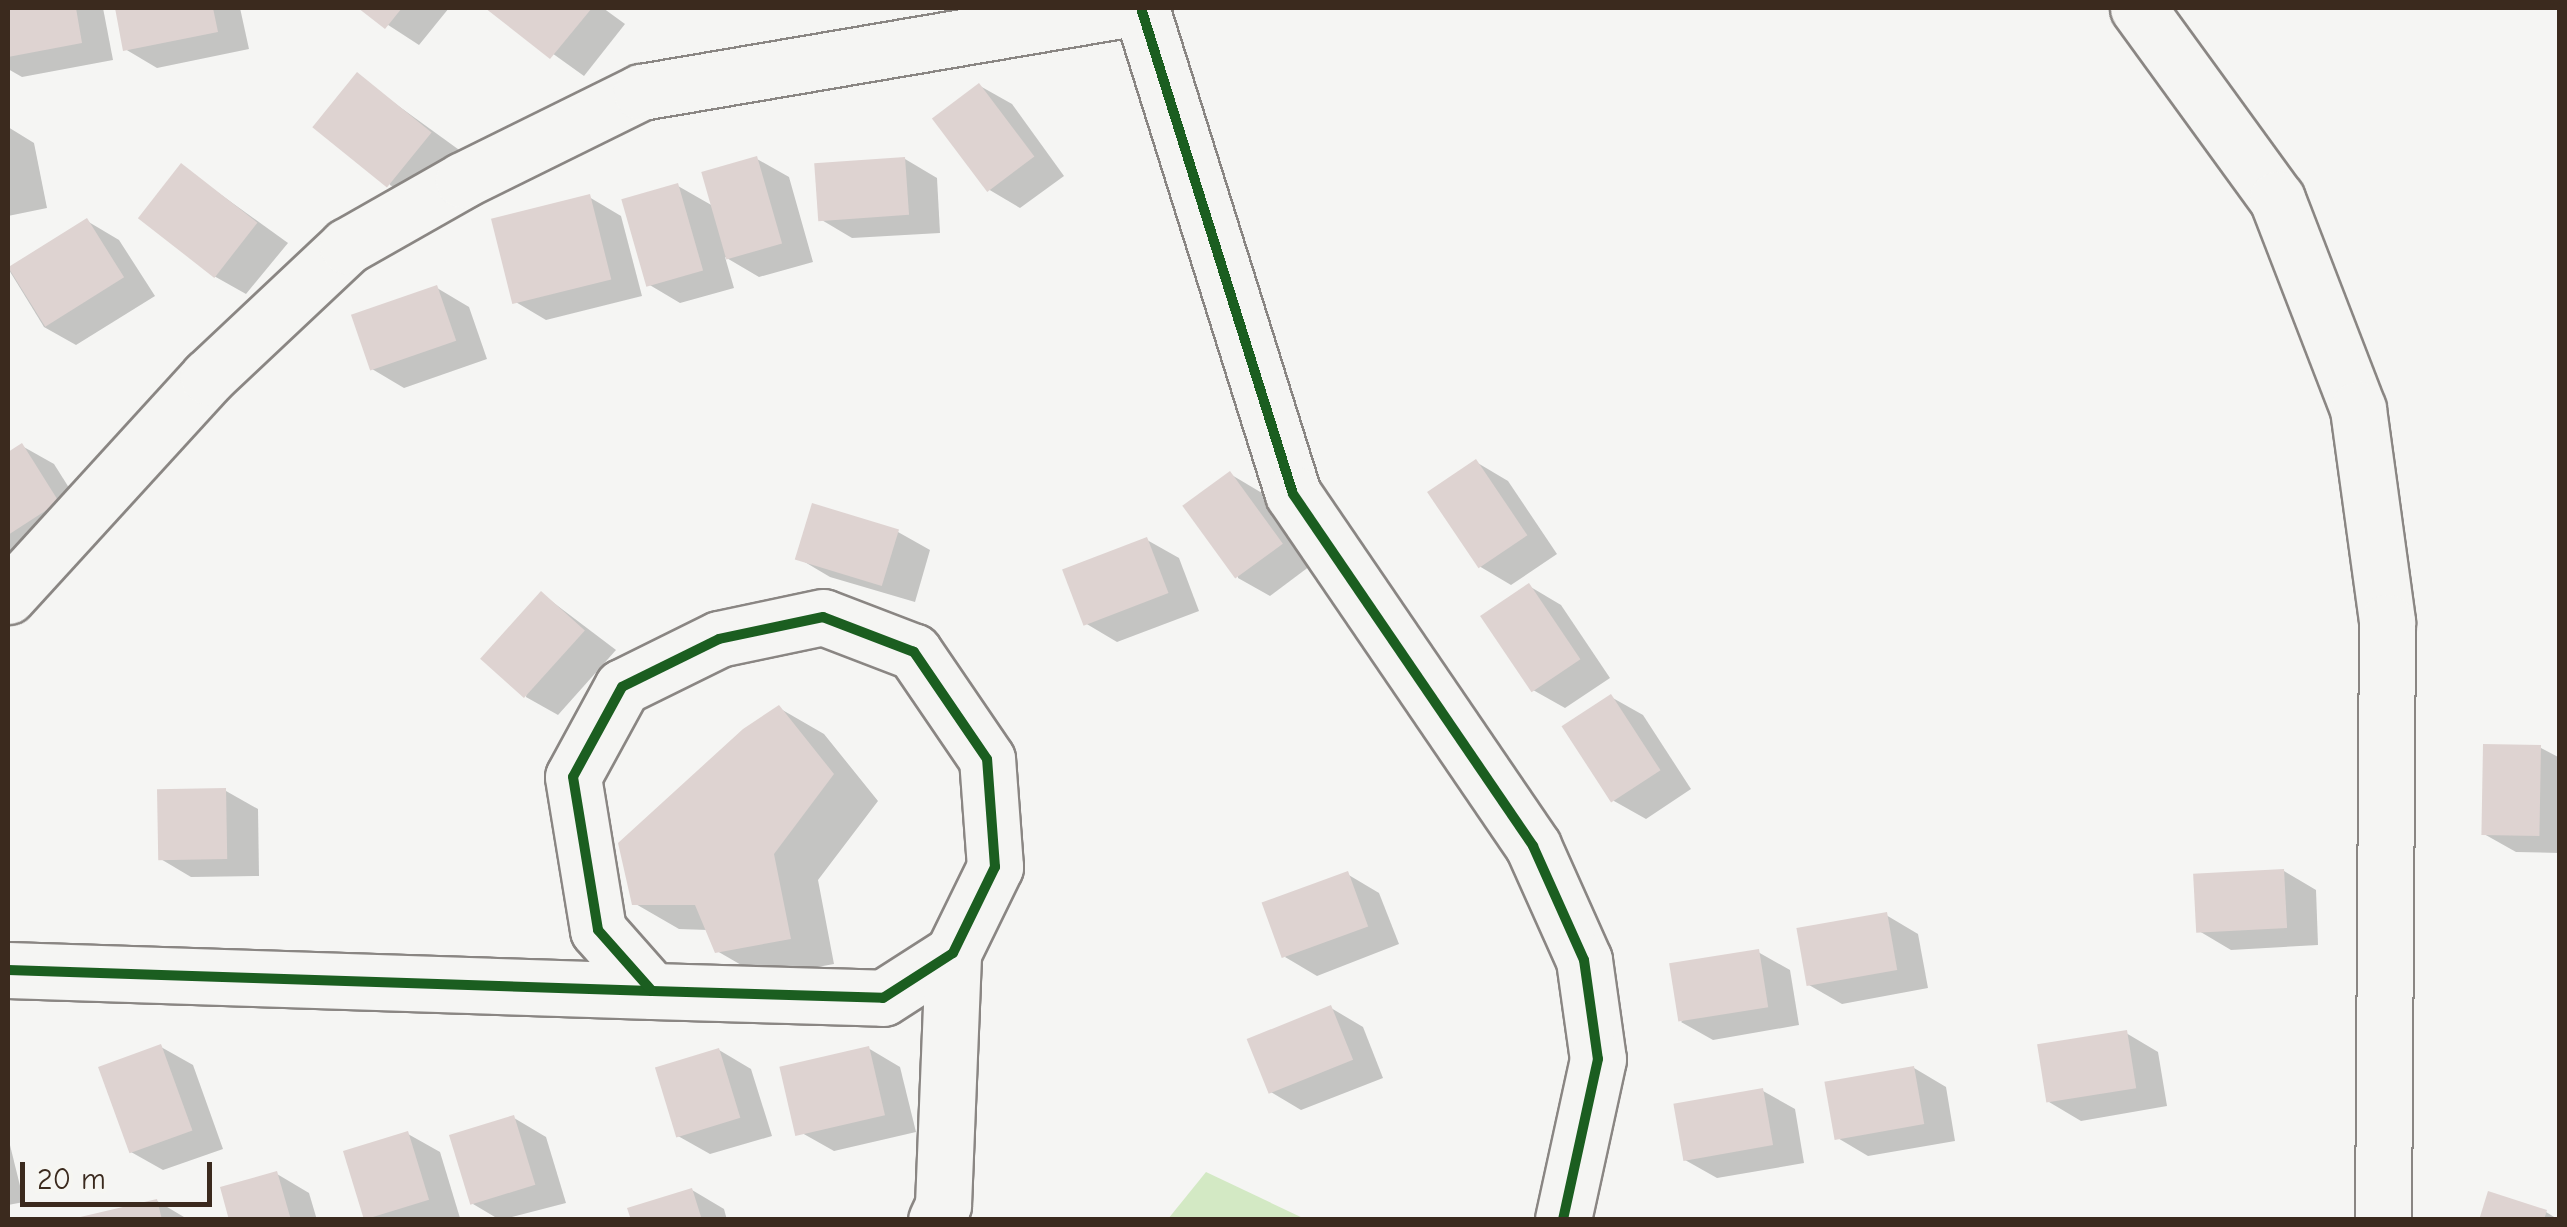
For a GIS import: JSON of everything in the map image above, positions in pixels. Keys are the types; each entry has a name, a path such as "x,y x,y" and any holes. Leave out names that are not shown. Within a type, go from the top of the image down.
{"street":[{"path":"8,596 208,376 346,246 463,180 640,92 1131,8"},
{"path":"1141,8 1293,494 1533,846 1584,960 1598,1059 1563,1220"},
{"path":"2138,8 2278,199 2358,409 2387,622 2383,1220"},
{"path":"652,991 598,930 574,777 622,687 718,639 823,618 914,652 988,759 995,867 953,953 942,1205 936,1220"},
{"path":"8,970 883,998 953,953"}],"green space":[{"path":"1206,1172 1305,1219 1168,1219"}],"building":[{"path":"8,8 76,8 82,43 8,57"},
{"path":"115,8 213,8 218,32 123,51"},
{"path":"358,8 402,8 385,29"},
{"path":"485,8 592,8 550,59"},
{"path":"357,72 432,132 387,188 312,127"},
{"path":"979,83 1034,156 987,192 932,119"},
{"path":"757,156 782,243 726,259 701,172"},
{"path":"905,157 909,215 818,221 814,163"},
{"path":"181,163 257,223 214,278 138,218"},
{"path":"678,183 703,270 646,287 621,199"},
{"path":"590,194 611,279 512,304 491,219"},
{"path":"87,218 124,277 45,327 8,267"},
{"path":"437,285 456,341 370,370 351,315"},
{"path":"22,443 59,502 8,535 8,452"},
{"path":"1476,459 1527,535 1479,568 1427,492"},
{"path":"1230,471 1283,544 1235,578 1182,506"},
{"path":"812,503 899,530 882,586 795,559"},
{"path":"1147,537 1169,593 1084,626 1062,570"},
{"path":"1529,583 1580,659 1532,692 1480,616"},
{"path":"541,591 585,630 524,698 480,659"},
{"path":"1611,694 1661,770 1611,802 1562,726"},
{"path":"779,705 834,774 774,854 791,939 715,953 695,905 632,905 618,843 743,729"},
{"path":"2483,744 2541,745 2539,836 2481,835"},
{"path":"226,788 227,859 158,860 157,789"},
{"path":"2284,869 2287,928 2196,933 2193,874"},
{"path":"1348,871 1368,926 1282,958 1262,902"},
{"path":"1887,912 1897,970 1807,986 1796,928"},
{"path":"1759,949 1768,1007 1678,1022 1669,963"},
{"path":"1331,1005 1353,1060 1269,1094 1247,1039"},
{"path":"2127,1030 2136,1088 2046,1103 2037,1044"},
{"path":"161,1044 192,1130 130,1153 98,1067"},
{"path":"869,1046 885,1115 795,1136 779,1067"},
{"path":"719,1048 740,1118 676,1137 655,1068"},
{"path":"1914,1066 1924,1124 1835,1140 1824,1082"},
{"path":"1763,1088 1773,1145 1683,1161 1673,1104"},
{"path":"514,1115 535,1185 470,1205 449,1135"},
{"path":"408,1131 429,1200 364,1220 343,1151"},
{"path":"277,1171 291,1220 229,1220 220,1187"},
{"path":"692,1188 702,1220 631,1220 627,1208"},
{"path":"2488,1191 2547,1210 2544,1220 2479,1220"},
{"path":"157,1199 162,1220 76,1220 76,1218"}],"cycle path":[{"path":"1141,8 1293,494 1533,846 1584,960 1598,1059 1563,1220"},
{"path":"8,970 652,991 883,998 953,953 995,867 987,759 914,652 823,617 719,639 622,687 573,777 598,930 652,991"}]}
